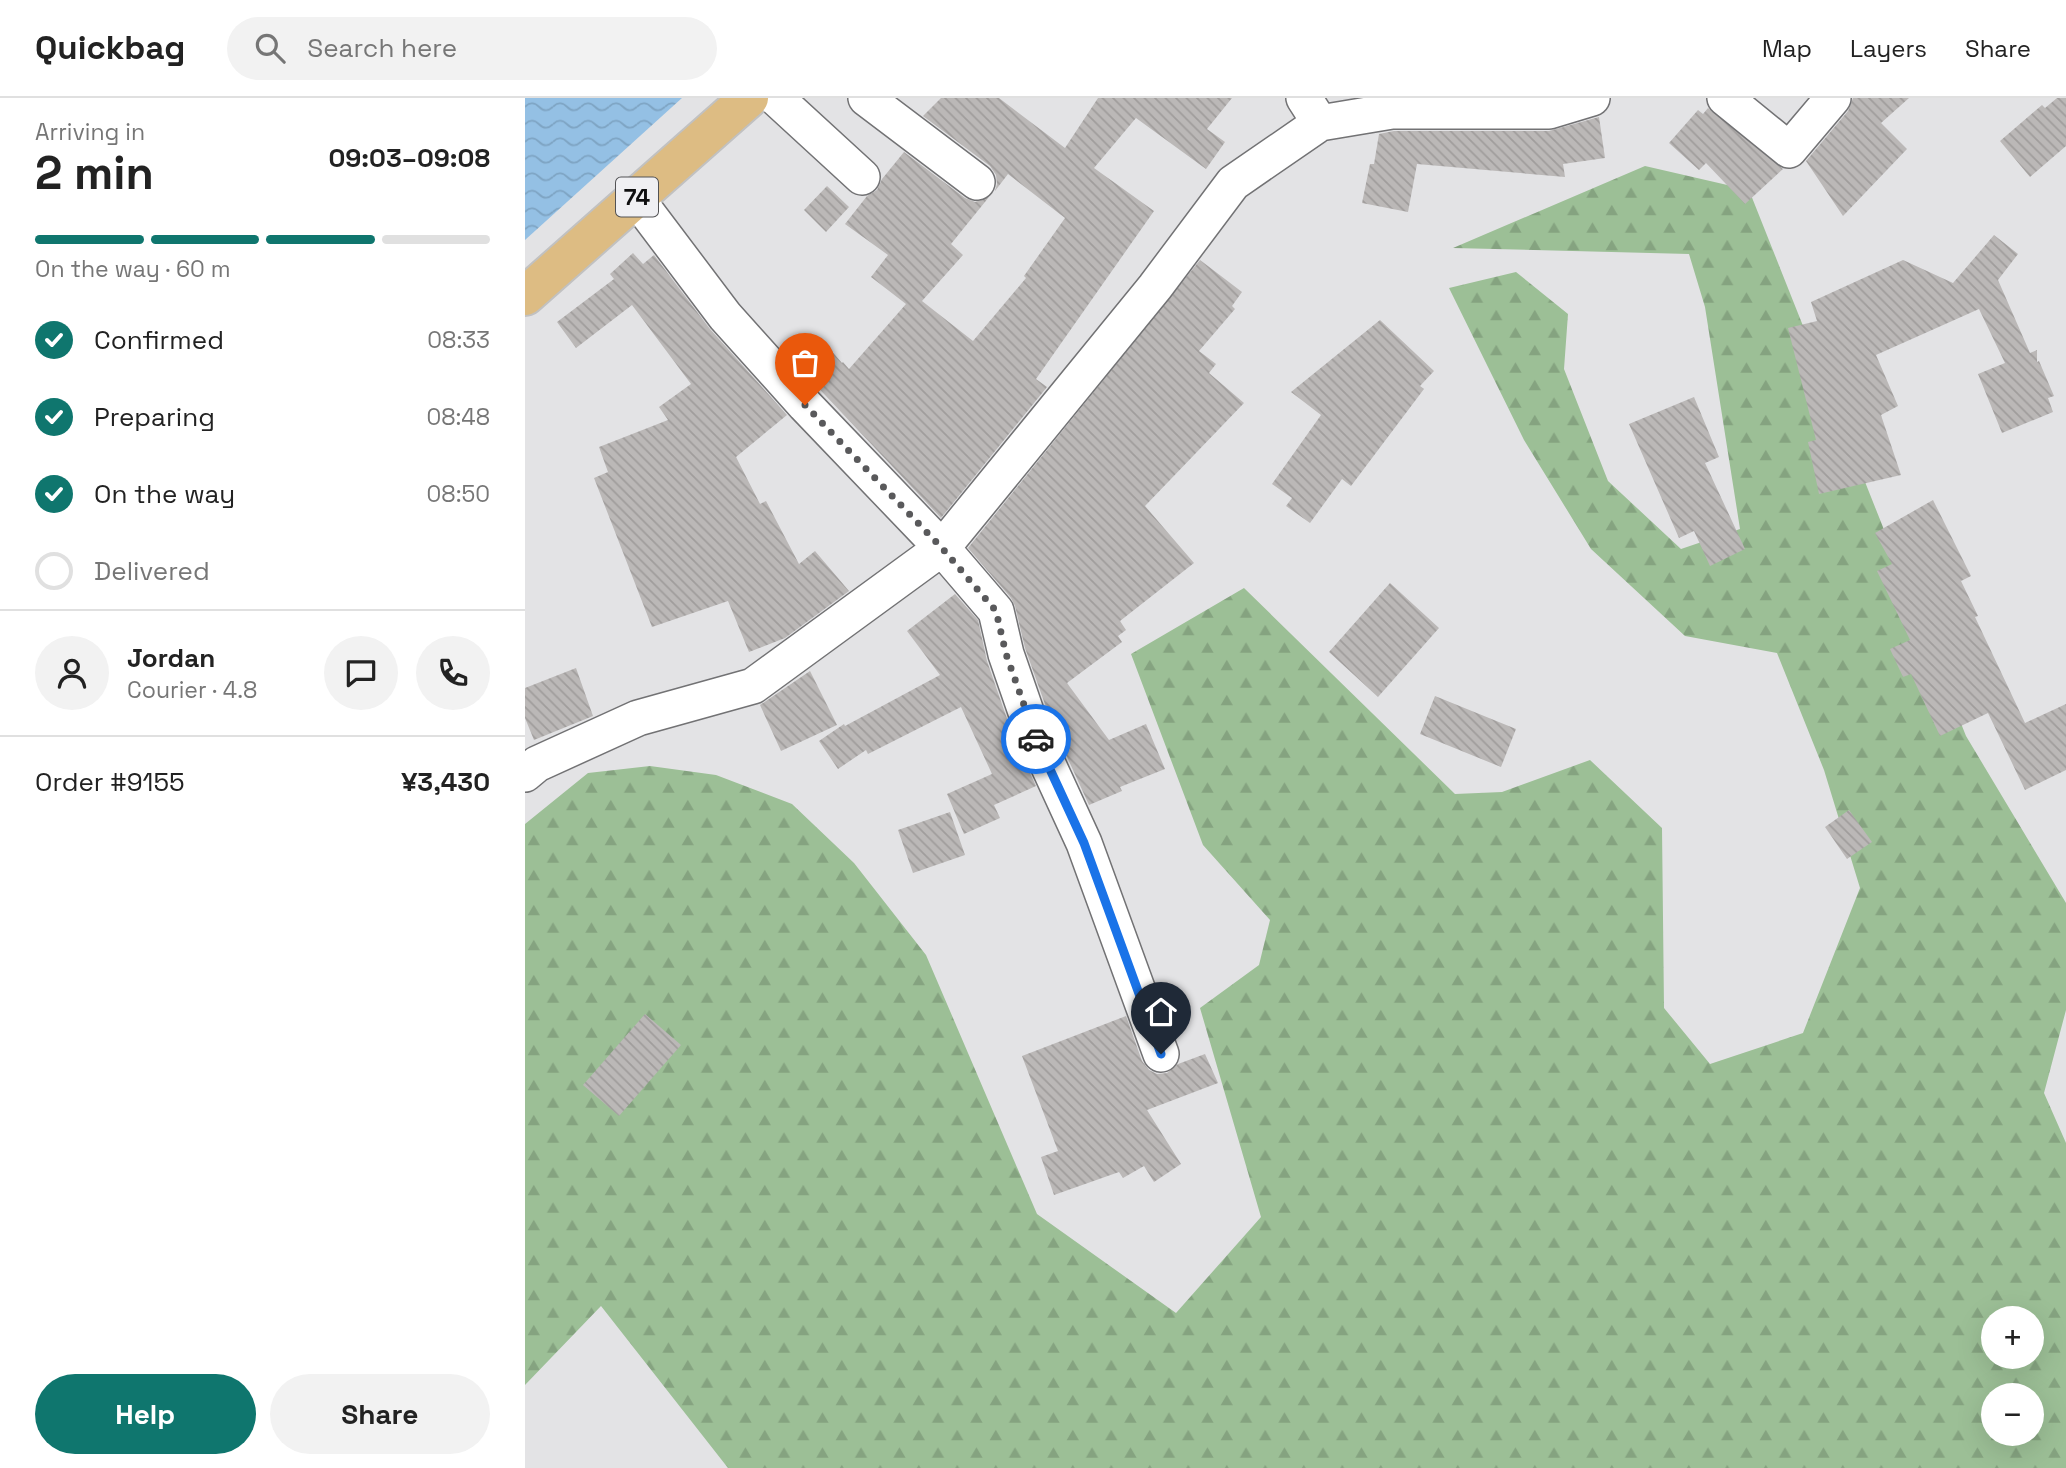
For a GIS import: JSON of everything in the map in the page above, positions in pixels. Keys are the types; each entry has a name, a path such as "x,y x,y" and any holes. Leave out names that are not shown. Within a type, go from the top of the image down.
{"main road":[{"name":"74","path":"525,296 749,98"}],"street":[{"path":"776,98 862,177"},
{"path":"866,98 977,182"},
{"path":"525,774 537,764 638,718 753,686 942,548 1155,287 1233,183 1312,110 1549,111 1592,98"},
{"path":"1725,98 1789,150 1833,98"},
{"path":"636,198 725,316 805,405 942,548 996,611 1006,654 1033,732 1084,843 1161,1054"}],"green space":[{"path":"1645,166 1749,190 1966,736 2066,903 2066,1010 2044,1093 2066,1143 2066,1468 728,1468 601,1306 525,1385 525,824 588,773 650,766 716,775 792,804 854,863 926,955 1037,1214 1176,1313 1261,1217 1200,1008 1259,965 1270,920 1203,845 1131,654 1244,588 1455,794 1502,792 1590,760 1662,828 1664,1008 1710,1064 1803,1033 1860,888 1824,770 1777,653 1685,636 1591,549 1524,440 1449,288 1516,272 1568,314 1564,369 1608,481 1681,549 1740,529 1705,307 1689,254 1453,248"}],"water":[{"path":"525,98 682,98 525,240"}],"building":[{"path":"941,98 999,98 1065,148 1098,98 1232,98 1207,129 1225,142 1206,169 1136,118 1094,168 1154,211 1036,379 1047,387 941,518 792,360 807,347 811,350 822,340 849,369 906,304 871,277 888,255 845,224 867,196 877,190 882,179 904,152 965,198 975,202 989,197 951,244 963,255 922,301 973,341 1026,278 1024,276 1065,218 1008,174 995,191 996,175 990,166 923,116"},
{"path":"1853,98 1909,98 1881,123 1907,149 1843,216 1806,161 1848,111"},
{"path":"2057,98 2066,98 2066,146 2030,177 2000,141 2042,105 2045,108"},
{"path":"1708,108 1783,169 1745,204 1706,163 1699,170 1669,143 1698,110 1703,114"},
{"path":"1599,117 1605,158 1563,164 1565,177 1417,164 1408,212 1362,203 1370,164 1374,164 1379,134 1394,131 1549,131"},
{"path":"827,186 849,207 826,232 804,210"},
{"path":"1994,235 2018,254 1998,280 2030,353 2037,350 2037,362 2039,361 2054,396 2048,398 2053,412 2002,433 1978,374 2005,363 1979,309 1876,355 1898,406 1881,415 1901,475 1819,494 1808,442 1816,440 1788,328 1817,321 1811,302 1903,260 1953,283"},
{"path":"633,253 643,264 654,255 710,329 787,415 736,457 760,504 766,501 799,564 815,551 849,591 785,638 749,652 728,601 652,627 594,478 608,472 599,447 668,420 659,407 691,384 632,305 576,348 557,322 614,279 610,274"},
{"path":"1200,260 1242,292 1232,306 1235,309 1199,351 1216,364 1209,373 1244,403 1145,506 1194,563 1120,621 1126,630 1118,636 1122,642 1067,683 1109,740 1146,724 1165,769 1120,787 1122,791 1089,805 1052,724 1025,648 1015,606 968,548"},
{"path":"1380,320 1434,371 1420,386 1424,389 1351,486 1342,479 1310,523 1286,506 1292,498 1272,484 1321,415 1291,392"},
{"path":"1694,397 1719,457 1705,463 1745,549 1710,566 1694,531 1679,538 1629,424"},
{"path":"1933,500 1971,576 1961,581 2025,723 2066,704 2066,770 2025,790 1988,713 1940,736 1911,674 1903,677 1890,649 1910,640 1877,571 1892,564 1875,533"},
{"path":"1390,583 1439,628 1378,697 1329,652"},
{"path":"955,594 978,620 987,661 1014,739 1036,786 994,805 1000,818 964,834 947,794 992,774 961,707 868,754 866,750 838,769 819,741 844,724 845,726 940,675 907,631"},
{"path":"576,668 593,716 534,740 525,718 525,688"},
{"path":"810,671 837,725 781,751 760,705"},
{"path":"1435,696 1516,729 1501,767 1420,734"},
{"path":"1849,810 1872,842 1847,859 1825,827"},
{"path":"950,812 965,855 913,873 898,830"},
{"path":"645,1014 681,1045 619,1116 583,1085"},
{"path":"1126,1016 1142,1061 1149,1070 1157,1074 1167,1073 1178,1064 1205,1054 1218,1083 1147,1110 1181,1164 1154,1182 1144,1166 1123,1178 1119,1172 1054,1195 1041,1157 1058,1151 1022,1056"}],"way so far":[{"path":"805,405 942,548 996,611 1006,654 1036,739"}],"route":[{"path":"1036,739 1084,843 1161,1054"}]}
